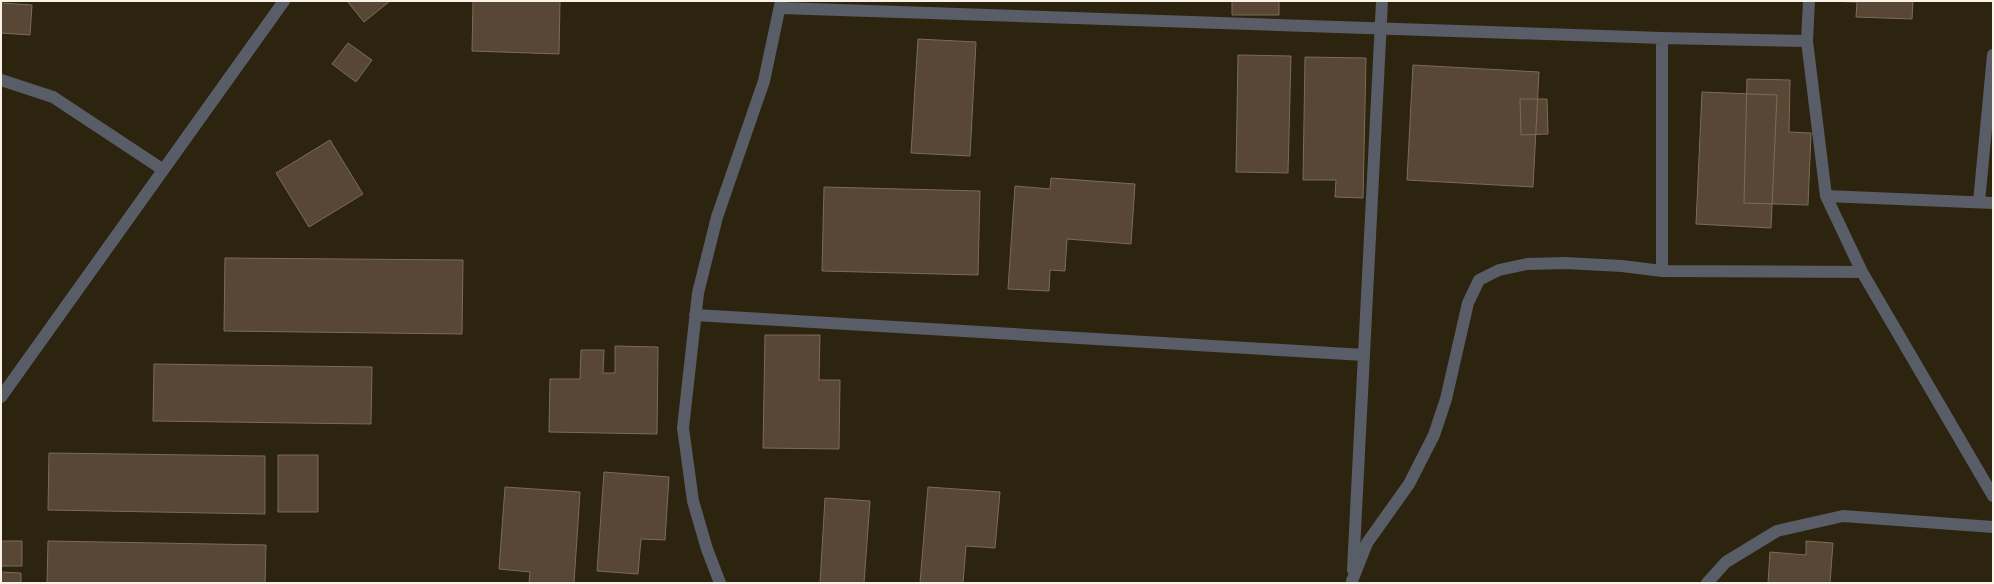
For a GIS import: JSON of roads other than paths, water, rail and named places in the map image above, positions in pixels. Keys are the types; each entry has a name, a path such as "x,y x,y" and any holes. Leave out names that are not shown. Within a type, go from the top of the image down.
{"street":[{"path":"1,397 162,169 284,1"},
{"path":"1352,582 1382,1"},
{"path":"1809,1 1807,41 1826,196 1862,272 1993,496"},
{"path":"720,583 707,549 693,501 683,428 698,293 717,217 764,81 780,4 1381,28 1662,38 1807,41"},
{"path":"1662,38 1662,271"},
{"path":"1979,202 1993,55"},
{"path":"1,80 54,97 162,169"},
{"path":"1826,196 1993,203"},
{"path":"1352,582 1367,543 1409,484 1434,435 1446,399 1468,302 1479,280 1499,270 1527,264 1565,263 1622,266 1662,271 1862,272"},
{"path":"696,315 1364,354"},
{"path":"1707,583 1726,562 1777,530 1843,516 1993,527"}]}
